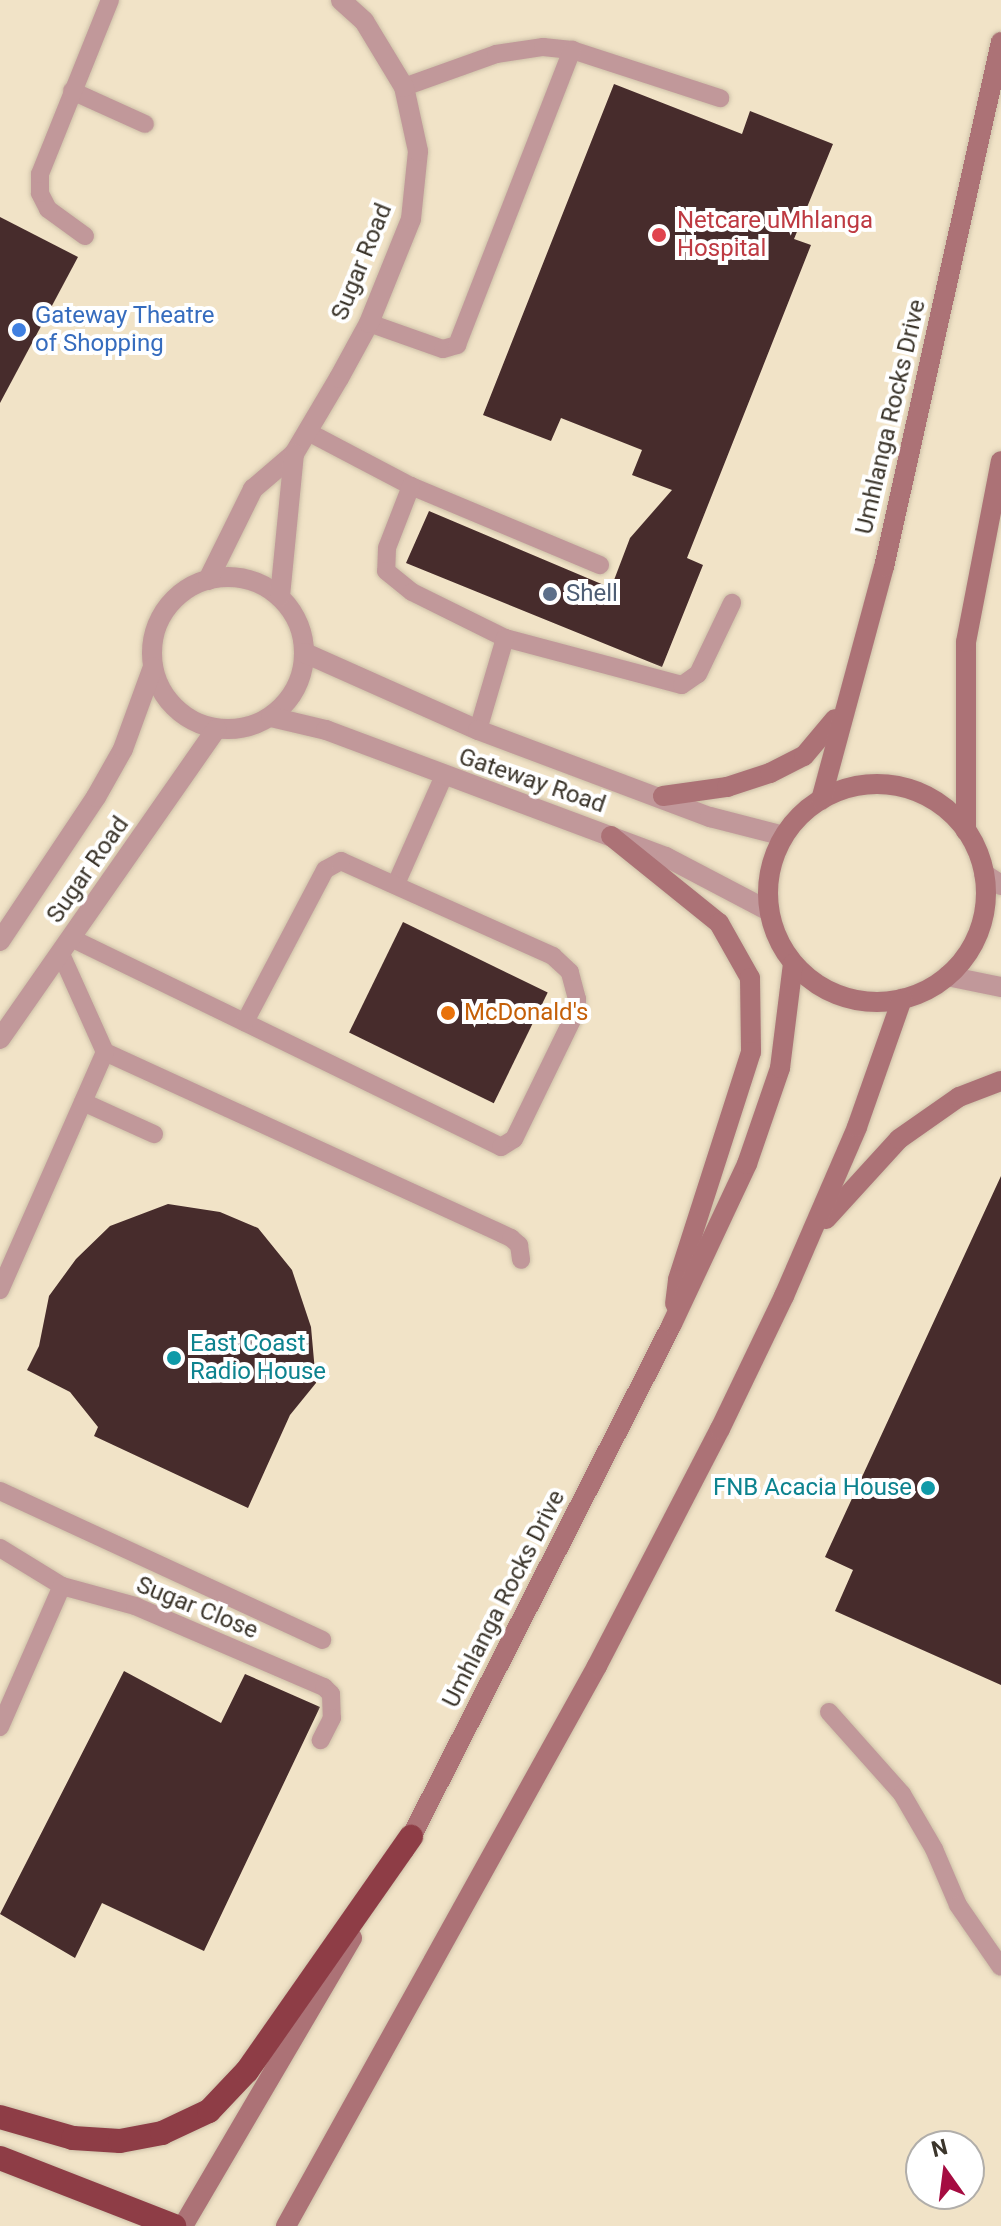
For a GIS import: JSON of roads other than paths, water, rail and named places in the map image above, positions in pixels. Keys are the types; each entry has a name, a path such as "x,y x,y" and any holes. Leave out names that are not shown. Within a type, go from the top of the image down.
{"highway":[{"path":"0,2117 73,2138 120,2141 162,2133 209,2111 247,2071 411,1837"},
{"path":"0,2158 174,2226"}],"main road":[{"name":"Umhlanga Rocks Drive","path":"821,800 884,567 1001,42"},
{"path":"966,831 966,642 1001,461"},
{"path":"663,796 727,787 784,767 816,745 846,702"},
{"path":"896,786 935,801 966,831 993,880 982,923 970,949 947,976 902,999 876,1002 843,997 793,964 777,939 769,911 770,872 784,836 821,800 854,787 896,786"},
{"path":"611,836 719,923 750,978 751,1052 678,1280 672,1324"},
{"name":"Umhlanga Rocks Drive","path":"183,2226 411,1837 672,1324 761,1128 780,1068 793,964"},
{"path":"286,2226 597,1666 727,1416 857,1127 902,999"},
{"path":"808,1241 858,1179 899,1139 959,1097 1001,1081"}],"street":[{"name":"Sugar Road","path":"208,580 253,489 294,454 308,432 369,323 411,219 418,183 418,151 404,87 364,21 341,0"},
{"name":"Sugar Road","path":"280,596 294,454"},
{"path":"238,578 280,596 298,621 305,653 299,683 271,717 245,728 216,729 182,714 164,693 153,667 155,630 163,613 190,588 208,580 238,578"},
{"name":"Gateway Road","path":"305,653 478,730 663,796 710,817 784,836"},
{"name":"Sugar Road","path":"0,941 96,797 123,749 153,667"},
{"name":"Gateway Road","path":"271,717 326,730 443,778 611,836 725,884 769,911"},
{"name":"Sugar Road","path":"0,1039 216,729"},
{"path":"947,976 1001,987"}],"lane":[{"path":"85,236 48,209 39,183 72,91 110,0"},
{"path":"404,87 521,48 572,50 720,98"},
{"path":"369,323 443,349 457,345 572,50"},
{"path":"72,91 145,124"},
{"path":"308,432 411,486 600,565"},
{"path":"411,486 387,548 386,571 412,592 505,638 682,685 698,674 732,603"},
{"path":"478,730 505,638"},
{"path":"396,884 443,778"},
{"path":"66,946 245,1022 491,1146 501,1147 514,1139 577,1010 570,972 553,956 349,862 325,870 245,1022"},
{"path":"0,1290 105,1052 66,946"},
{"path":"105,1052 511,1238 519,1245 521,1260"},
{"path":"83,1102 154,1134"},
{"path":"0,1491 322,1640"},
{"name":"Sugar Close","path":"0,1548 62,1586 135,1606 324,1687 333,1702 332,1718 321,1740"},
{"path":"0,1727 62,1586"},
{"path":"829,1712 902,1794 934,1849 958,1905 1001,1967"}],"place":[{"name":"Netcare uMhlanga Hospital","path":"659,235"},
{"name":"Gateway Theatre of Shopping","path":"19,330"},
{"name":"Shell","path":"550,594"},
{"name":"McDonald's","path":"448,1013"},
{"name":"East Coast Radio House","path":"174,1358"},
{"name":"FNB Acacia House","path":"928,1488"}]}
